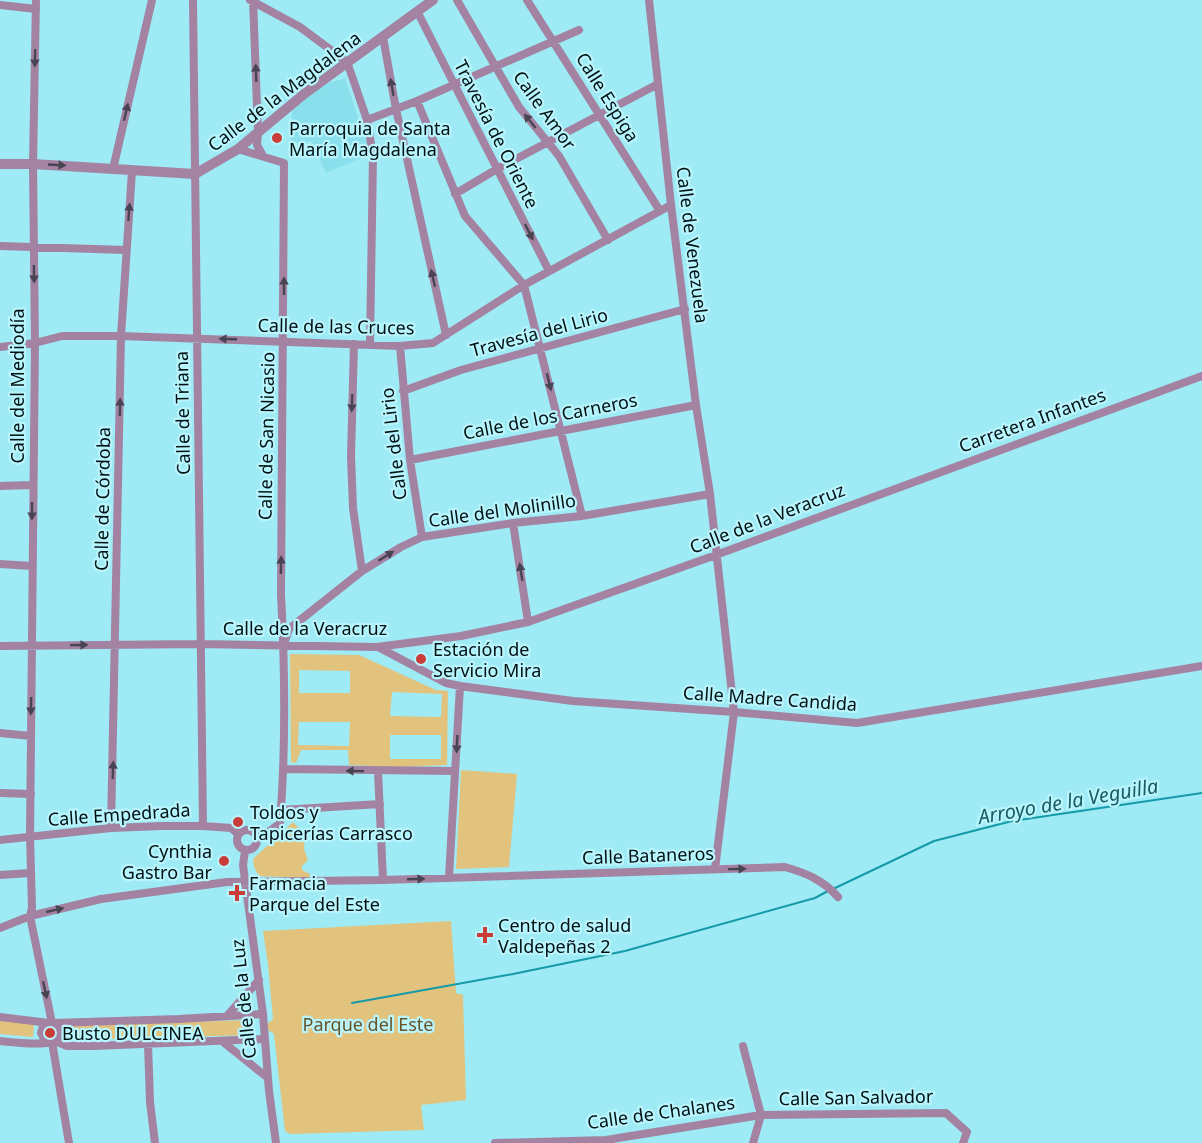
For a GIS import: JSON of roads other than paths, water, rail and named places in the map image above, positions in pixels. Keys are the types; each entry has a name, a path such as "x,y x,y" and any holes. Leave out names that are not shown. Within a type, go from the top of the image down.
{"street":[{"path":"113,169 152,0"},
{"name":"Calle de Triana","path":"193,0 203,826"},
{"path":"252,0 300,27 347,62 367,120 373,156 370,345"},
{"path":"252,0 257,145 263,156"},
{"name":"Calle de la Magdalena","path":"195,174 238,149 304,94 433,0"},
{"name":"Calle Amor","path":"457,0 519,107 559,156 608,240"},
{"name":"Calle Espiga","path":"527,0 660,211"},
{"name":"Calle de Venezuela","path":"649,0 671,205 696,405 710,494 734,712 716,869"},
{"path":"0,5 36,4"},
{"name":"Calle del Mediodía","path":"36,4 33,164 30,837 32,908 30,916 52,1023"},
{"name":"Travesía de Oriente","path":"417,11 549,271"},
{"path":"367,120 417,101 579,30"},
{"path":"383,37 396,109 446,335"},
{"path":"455,194 497,169 658,84"},
{"path":"417,101 465,216 525,285 582,516"},
{"path":"238,149 263,156"},
{"name":"Calle de San Nicasio","path":"263,156 284,163 280,594 286,626"},
{"path":"0,164 195,174"},
{"name":"Calle de Córdoba","path":"111,828 121,336 132,171"},
{"name":"Calle de las Cruces","path":"0,347 34,343 62,336 197,338 417,346 433,342 446,335 549,271 671,205"},
{"path":"0,246 126,250"},
{"name":"Travesía del Lirio","path":"403,391 461,370 685,309"},
{"path":"354,344 351,456 353,508 362,571"},
{"name":"Calle del Lirio","path":"400,346 410,460 422,537"},
{"name":"Carretera Infantes","path":"873,495 1202,376"},
{"name":"Calle de los Carneros","path":"410,460 696,405"},
{"path":"0,486 32,485"},
{"name":"Calle del Molinillo","path":"286,626 362,571 422,537 513,523 582,516 710,494"},
{"name":"Calle de la Veracruz","path":"0,646 284,644 378,647 461,636 528,622 716,555 873,495"},
{"path":"513,523 528,622"},
{"path":"0,564 32,566"},
{"path":"256,837 277,827 280,822 286,626"},
{"name":"Calle Madre Candida","path":"378,647 446,683 460,686 573,701 857,723 1202,666"},
{"path":"449,878 460,686"},
{"path":"0,733 31,736"},
{"path":"283,769 455,771"},
{"path":"378,771 383,880"},
{"path":"0,793 31,794"},
{"path":"281,810 380,804"},
{"name":"Calle Empedrada","path":"0,840 111,828 203,826 231,828 238,834"},
{"path":"248,830 256,837 255,847 245,851 237,844 238,834 248,830"},
{"name":"Calle de la Luz","path":"245,851 243,865 259,980 276,1143"},
{"name":"Calle Bataneros","path":"0,928 30,916 101,899 246,882 383,880 784,867 804,873 828,886 837,896"},
{"path":"0,875 30,873"},
{"path":"228,1016 259,980"},
{"path":"0,1017 52,1023 263,1014"},
{"path":"52,1023 43,1026 41,1033 44,1039 68,1046 266,1039"},
{"path":"0,1041 52,1042 60,1036 60,1030 52,1023"},
{"path":"52,1042 69,1143"},
{"path":"223,1042 268,1078"},
{"path":"148,1044 150,1102 155,1143"},
{"name":"Calle San Salvador","path":"743,1046 761,1115 946,1113 967,1132 963,1143"},
{"path":"753,1143 761,1115"},
{"name":"Calle de Chalanes","path":"495,1143 606,1141 761,1115"}],"waterway":[{"name":"Arroyo de la Veguilla","path":"833,889 934,841 1012,821 1202,793"},
{"name":"Arroyo de la Veguilla","path":"352,1003 625,951 815,898 828,891"}],"place":[{"name":"Parroquia de Santa María Magdalena","path":"277,138"},
{"name":"Estación de Servicio Mira","path":"421,659"},
{"name":"Toldos y Tapicerías Carrasco","path":"238,822"},
{"name":"Cynthia Gastro Bar","path":"224,861"},
{"name":"Farmacia Parque del Este","path":"237,893"},
{"name":"Centro de salud Valdepeñas 2","path":"485,935"},
{"name":"Busto DULCINEA","path":"50,1033"}],"park label":[{"name":"Parque del Este","path":"368,1024"}]}
